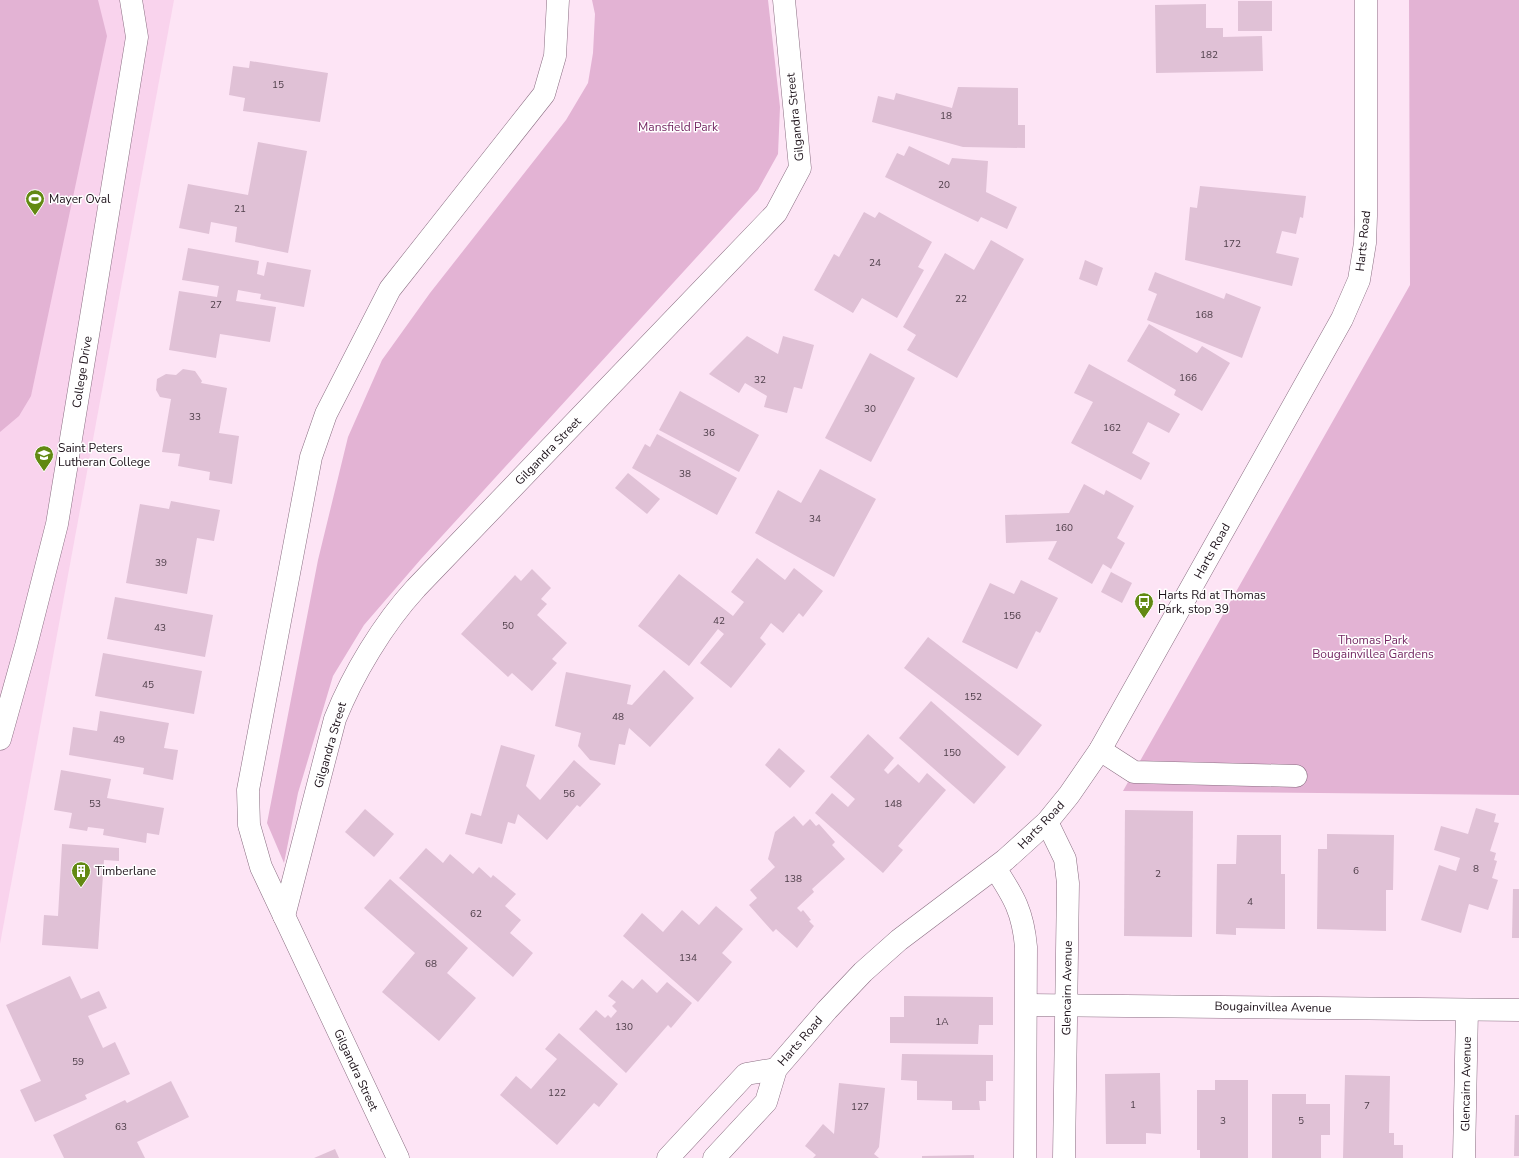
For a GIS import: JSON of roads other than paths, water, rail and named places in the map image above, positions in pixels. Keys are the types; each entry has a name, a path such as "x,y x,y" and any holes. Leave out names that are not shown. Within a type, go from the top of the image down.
{"street":[{"name":"College Drive","path":"0,739 26,646 57,524 137,37 131,0"},
{"name":"Gilgandra Street","path":"398,1158 261,867 249,825 248,790 311,456 326,414 390,289 544,94 555,56 558,0"},
{"name":"Gilgandra Street","path":"284,916 335,719 345,695 394,612 776,213 800,168 784,0"},
{"name":"Harts Road","path":"714,1158 766,1102 776,1069 827,1010 869,967 904,936 995,868 1047,822 1069,795 1100,750 1339,325 1359,280 1365,243 1366,216 1366,0"},
{"path":"1100,750 1134,772 1296,776"},
{"name":"Glencairn Avenue","path":"1047,822 1065,859 1068,870 1064,1158"},
{"path":"995,868 1015,899 1022,918 1027,957 1025,1158"},
{"name":"Bougainvillea Avenue","path":"1027,1005 1519,1010"},
{"name":"Glencairn Avenue","path":"1464,1158 1467,1010"},
{"name":"Harts Road","path":"668,1158 746,1074 776,1069"}],"place":[{"name":"Mayer Oval","path":"35,216"},
{"name":"Saint Peters Lutheran College","path":"44,472"},
{"name":"Harts Rd at Thomas Park, stop 39","path":"1144,619"},
{"name":"Timberlane","path":"81,888"}],"park label":[{"name":"Mansfield Park","path":"678,127"},
{"name":"Thomas Park Bougainvillea Gardens","path":"1373,647"}]}
